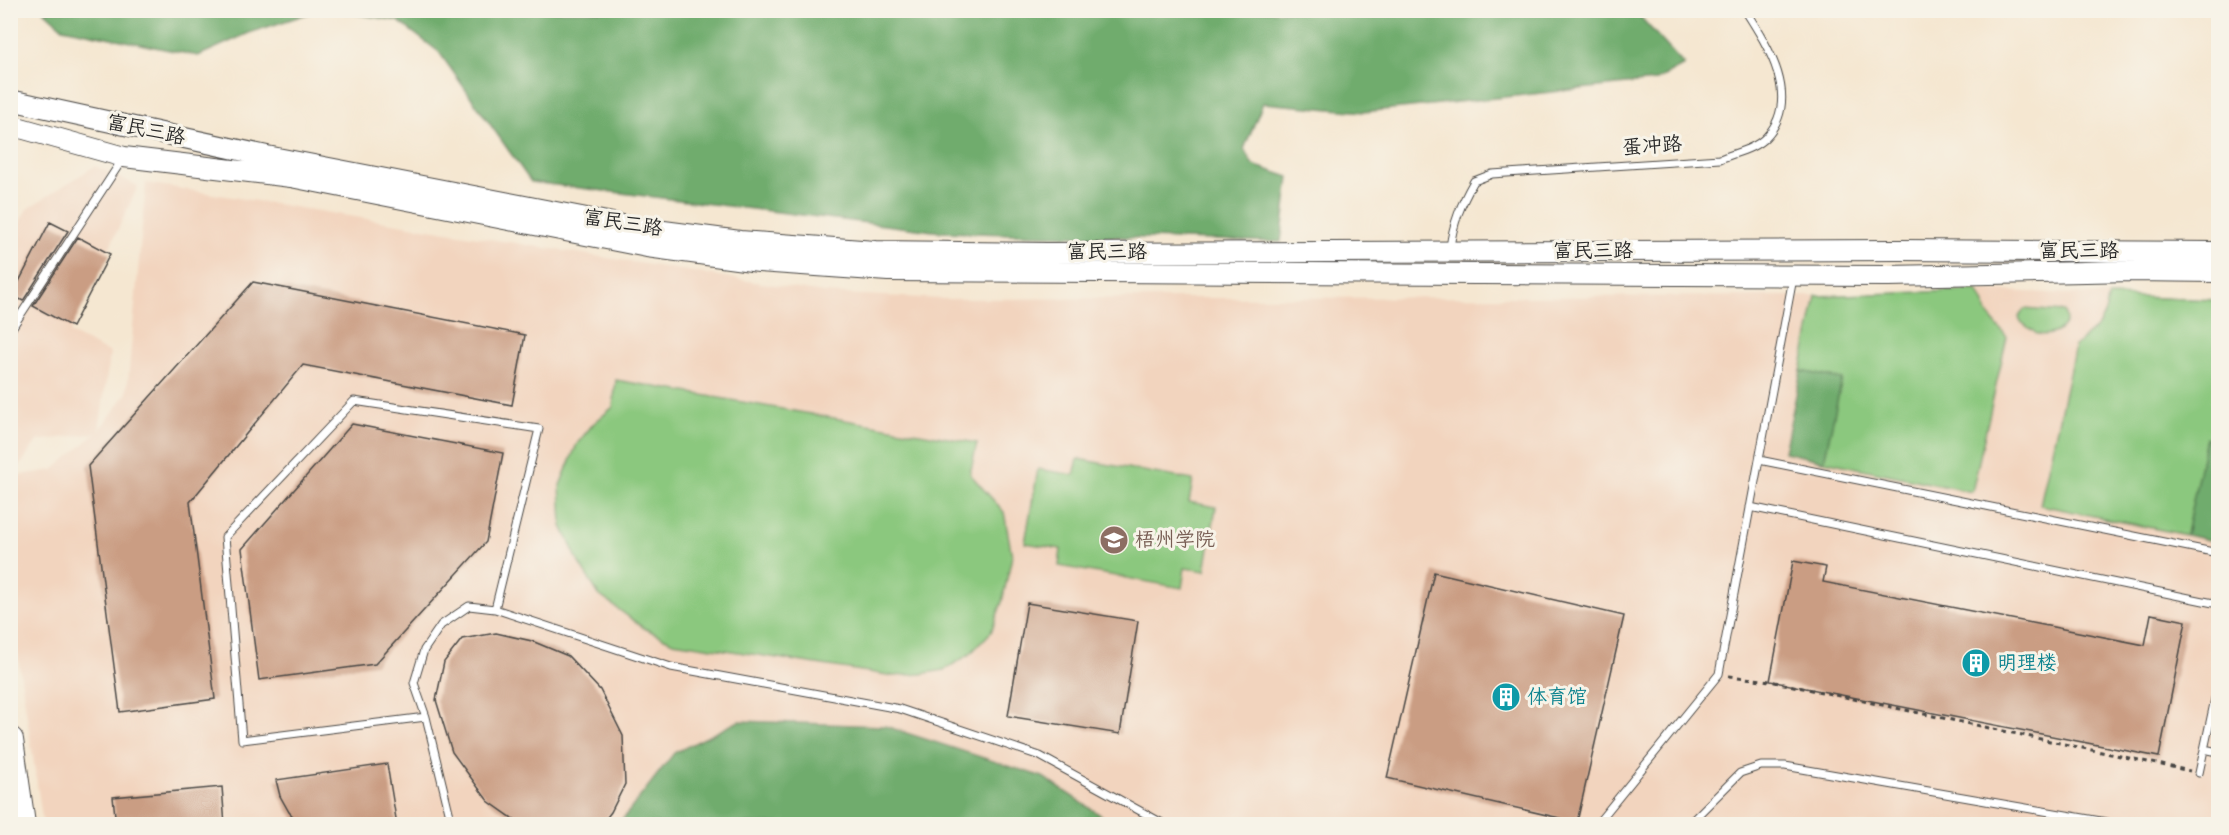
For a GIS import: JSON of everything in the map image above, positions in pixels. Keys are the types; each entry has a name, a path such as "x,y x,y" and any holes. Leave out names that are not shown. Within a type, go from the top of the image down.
{"highway":[{"path":"10,740 22,825"}],"main road":[{"name":"富民三路","path":"15,98 267,156 633,227 740,240 875,251 2218,252"},
{"name":"富民三路","path":"13,128 124,157 291,177 607,240 759,262 888,271 1900,276 2133,271 2218,272"}],"lane":[{"name":"蛋冲路","path":"1450,251 1452,226 1460,206 1474,181 1492,174 1720,159 1746,149 1765,138 1776,120 1782,96 1778,71 1745,10"},
{"path":"10,331 124,157"},
{"path":"1597,825 1719,674 1794,275"},
{"path":"426,717 242,740 225,537 354,401 539,429 495,609"},
{"path":"1759,460 2218,553"},
{"path":"1750,507 2218,604"},
{"path":"452,825 426,717 414,683 424,650 441,625 469,606 495,609 671,667 900,709 1040,756 1164,825"},
{"path":"2199,773 2218,685"},
{"path":"2204,749 2218,752"},
{"path":"1689,825 1740,773 1761,766 1785,766 2118,825"}],"path":[{"path":"1719,674 1770,681 2199,773"}],"shaded area":[{"name":"梧州学院","path":"95,166 138,186 70,333 110,353 99,431 127,393 146,183 823,293 943,299 1816,296 1977,290 2218,300 2218,824 43,824 10,603 10,238 27,209","holes":["97,433 53,470 13,476 37,441"]}],"green space":[{"path":"44,11 316,11 249,33 198,56 63,28"},
{"path":"337,11 1635,11 1684,65 1655,81 1364,112 1263,103 1244,149 1253,165 1289,177 1281,242 941,232 531,182 439,52 398,21"},
{"path":"1977,290 1992,320 2007,337 1972,492 1824,461 1841,379 1801,371 1816,296"},
{"path":"2109,296 2218,300 2218,441 2206,439 2186,535 2040,505 2075,346 2099,325"},
{"path":"2024,309 2064,312 2065,323 2054,333 2037,334 2020,321 2019,317"},
{"path":"1801,371 1842,379 1824,461 1784,452"},
{"path":"616,380 977,443 970,474 1004,512 1012,556 1002,602 991,632 970,654 944,670 894,676 673,642 644,628 599,595 579,563 562,526 560,485 577,444 593,424 613,407"},
{"path":"2206,438 2218,441 2218,542 2186,535"},
{"path":"1078,459 1193,480 1189,502 1216,507 1205,571 1185,568 1182,588 1059,566 1061,549 1025,543 1038,469 1074,475"},
{"path":"739,721 885,726 1043,777 1114,824 619,824 674,753"}],"building":[{"path":"50,222 68,231 23,301 12,295"},
{"path":"78,237 110,254 72,327 33,306"},
{"path":"253,282 525,335 512,405 303,365 190,502 215,699 120,712 88,466"},
{"path":"352,424 503,453 486,542 375,664 259,680 242,549"},
{"name":"明理楼","path":"1793,561 1826,567 1823,582 2145,645 2151,614 2186,621 2159,757 1770,681"},
{"name":"体育馆","path":"1434,572 1624,616 1577,822 1387,778"},
{"path":"1027,603 1138,621 1120,734 1008,716"},
{"path":"496,633 532,641 568,656 600,690 623,736 625,784 611,812 601,825 522,825 488,801 452,752 436,700 444,662 462,639"},
{"path":"387,764 397,825 301,825 289,812 280,796 276,780"},
{"path":"222,787 225,825 116,825 113,797"}],"place":[{"name":"梧州学院","path":"1114,540"},
{"name":"明理楼","path":"1976,663"},
{"name":"体育馆","path":"1506,697"}]}
